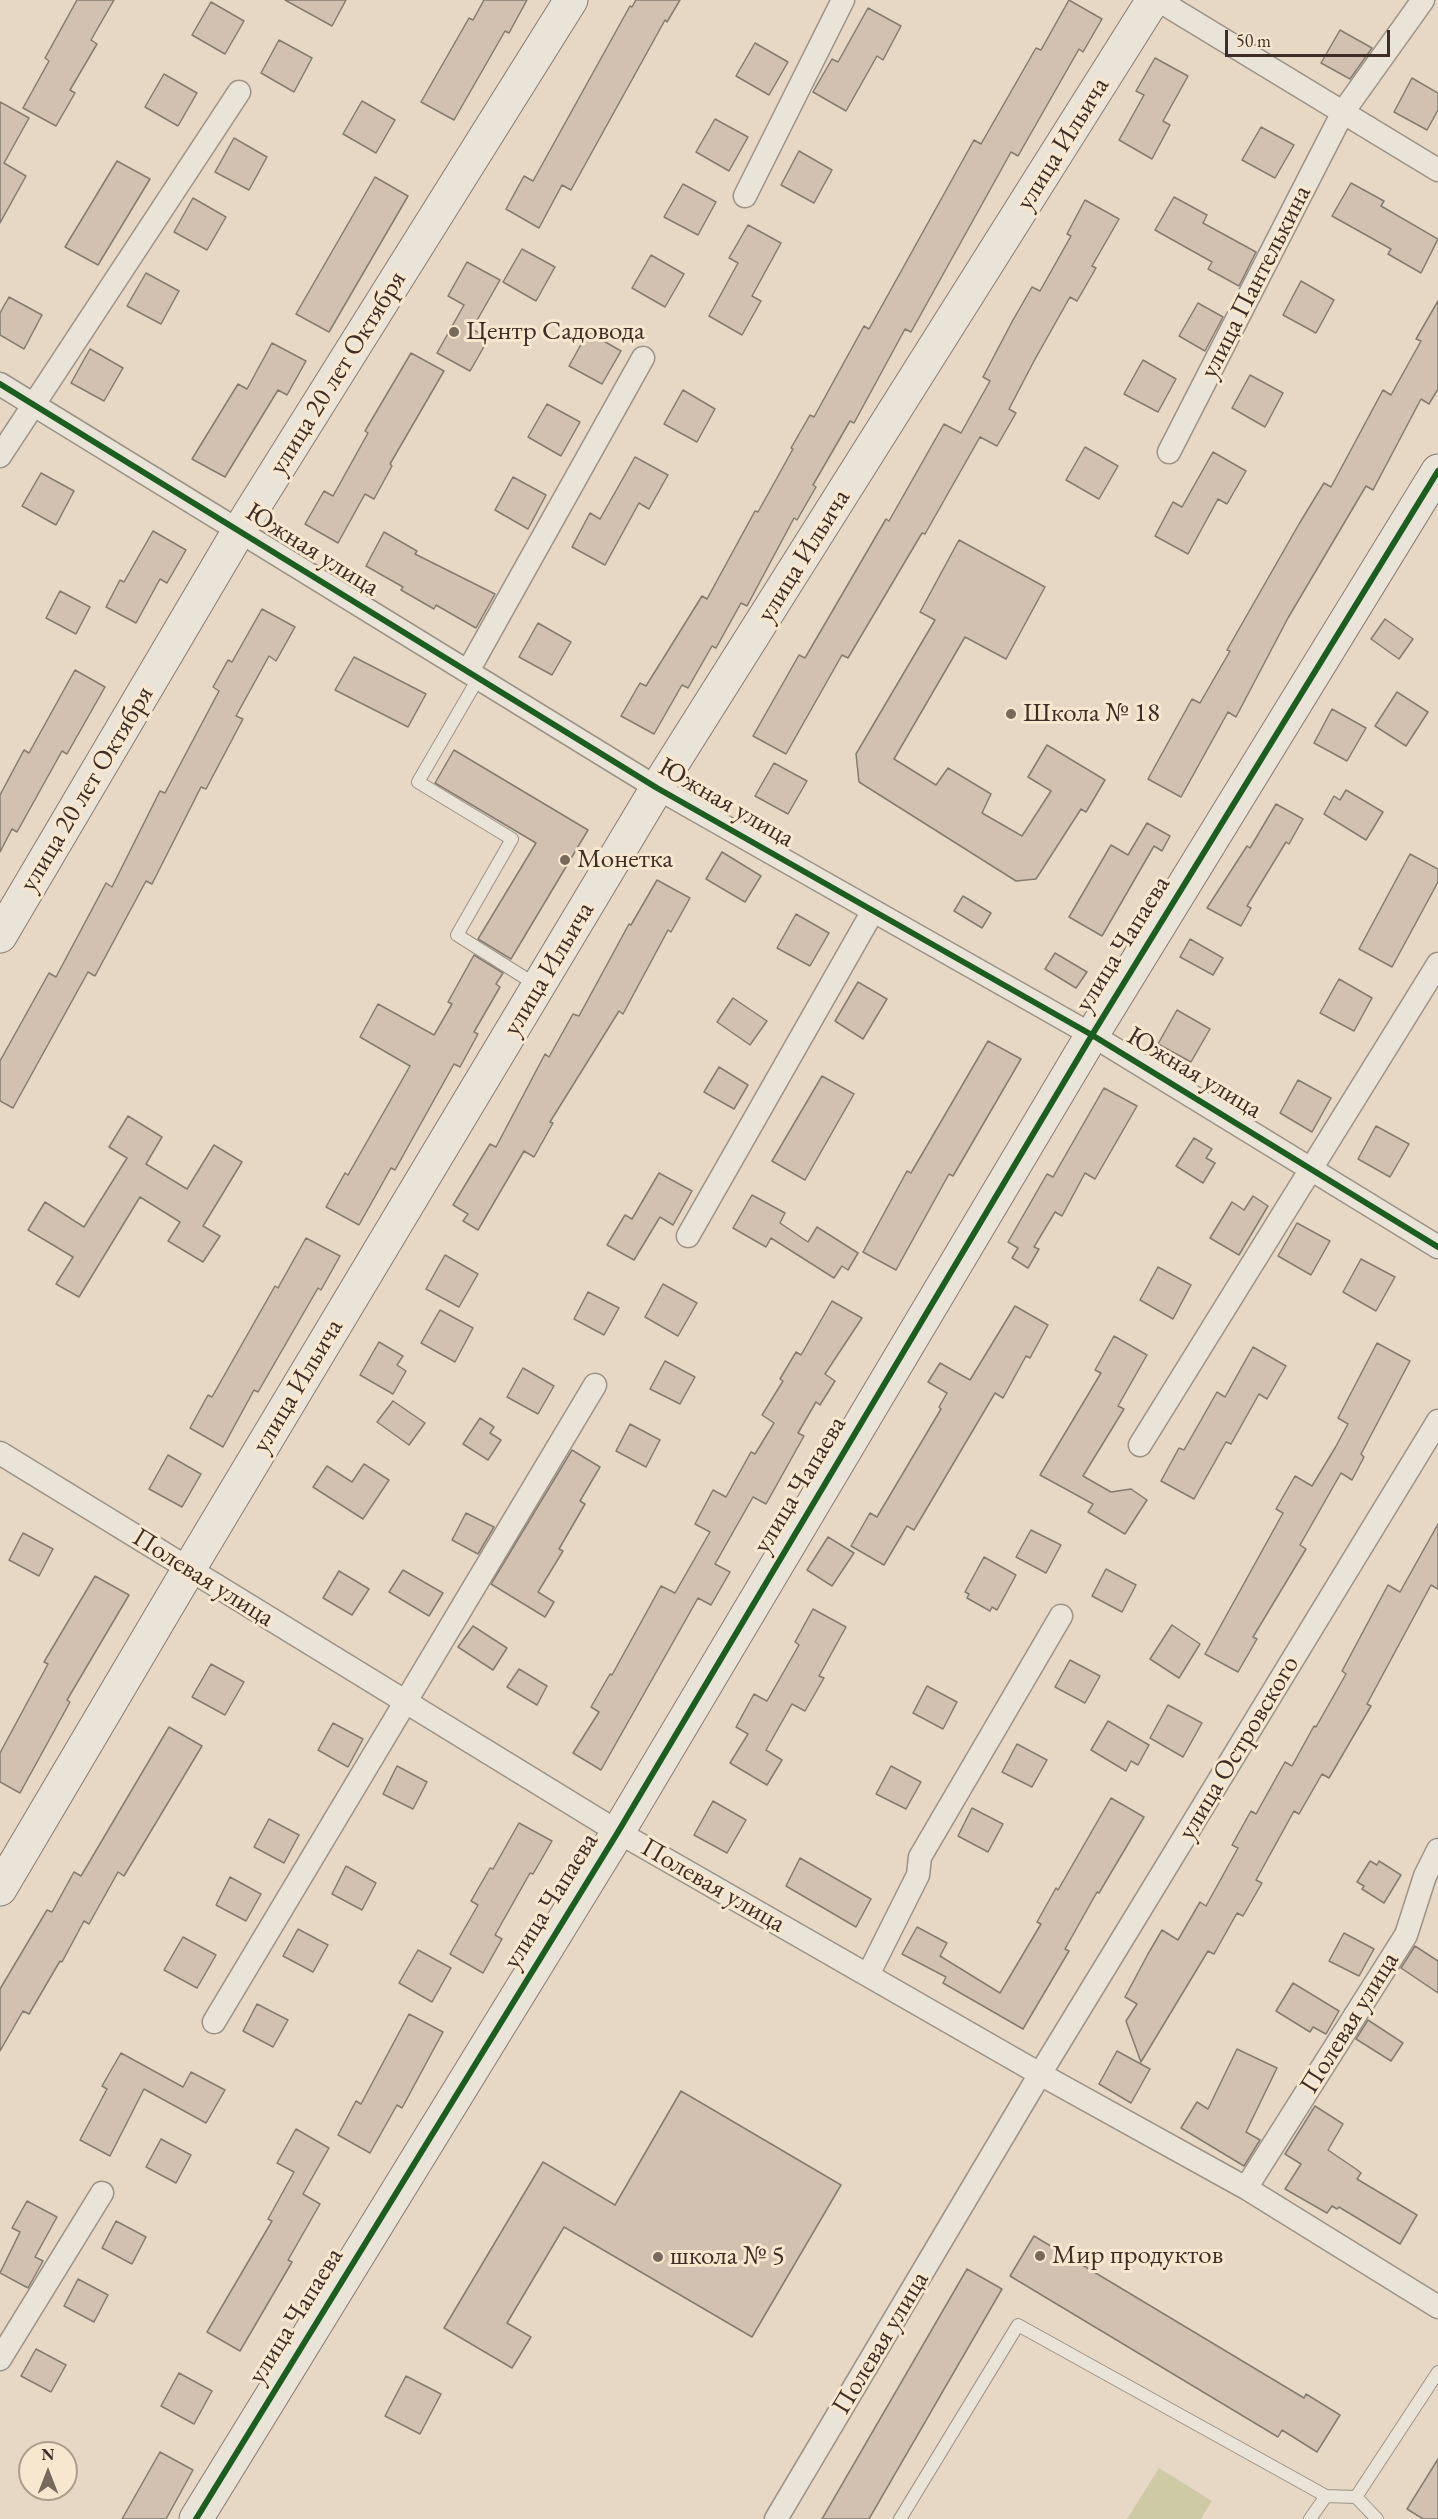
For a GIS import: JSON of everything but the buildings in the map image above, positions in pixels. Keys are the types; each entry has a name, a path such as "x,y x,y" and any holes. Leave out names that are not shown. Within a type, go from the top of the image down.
{"main road":[{"name":"улица 20 лет Октября","path":"0,936 240,530 571,0"},
{"name":"улица Ильича","path":"0,1889 657,788 1155,0"},
{"name":"улица Чапаева","path":"196,2519 618,1832 1092,1035 1438,471"}],"street":[{"path":"745,195 843,0"},
{"path":"1155,0 1438,170"},
{"name":"улица Пантелькина","path":"1169,452 1343,112 1423,0"},
{"path":"0,456 239,92"},
{"path":"473,674 643,358"},
{"name":"Южная улица","path":"0,384 657,788 1092,1035 1438,1247"},
{"path":"688,1236 873,911"},
{"path":"1140,1445 1438,964"},
{"path":"214,2022 595,1385"},
{"name":"улица Островского","path":"1040,2074 1438,1422"},
{"name":"Полевая улица","path":"0,1454 618,1832 1040,2074 1246,2188 1438,2307"},
{"path":"868,1975 918,1875 920,1857 1061,1616"},
{"name":"Полевая улица","path":"1246,2188 1406,1935 1425,1876 1438,1850"},
{"name":"Полевая улица","path":"776,2519 1040,2074"},
{"path":"0,2359 102,2193"}],"lane":[{"path":"473,674 418,782 512,838 457,935 538,987"},
{"path":"900,2519 1018,2325 1326,2496 1356,2497 1377,2519"},
{"path":"1356,2497 1438,2372"},
{"path":"1310,2519 1326,2496"}],"shaded area":[{"path":"1159,2468 1212,2501 1201,2519 1127,2519"}],"cycle path":[{"path":"0,384 657,788 1092,1035 1438,1247"},
{"path":"196,2519 618,1832 1092,1035 1438,471"}],"place":[{"name":"Центр Садовода","path":"454,332"},
{"name":"Школа № 18","path":"1011,714"},
{"name":"Монетка","path":"565,860"},
{"name":"Мир продуктов","path":"1040,2256"},
{"name":"школа № 5","path":"658,2257"}]}
